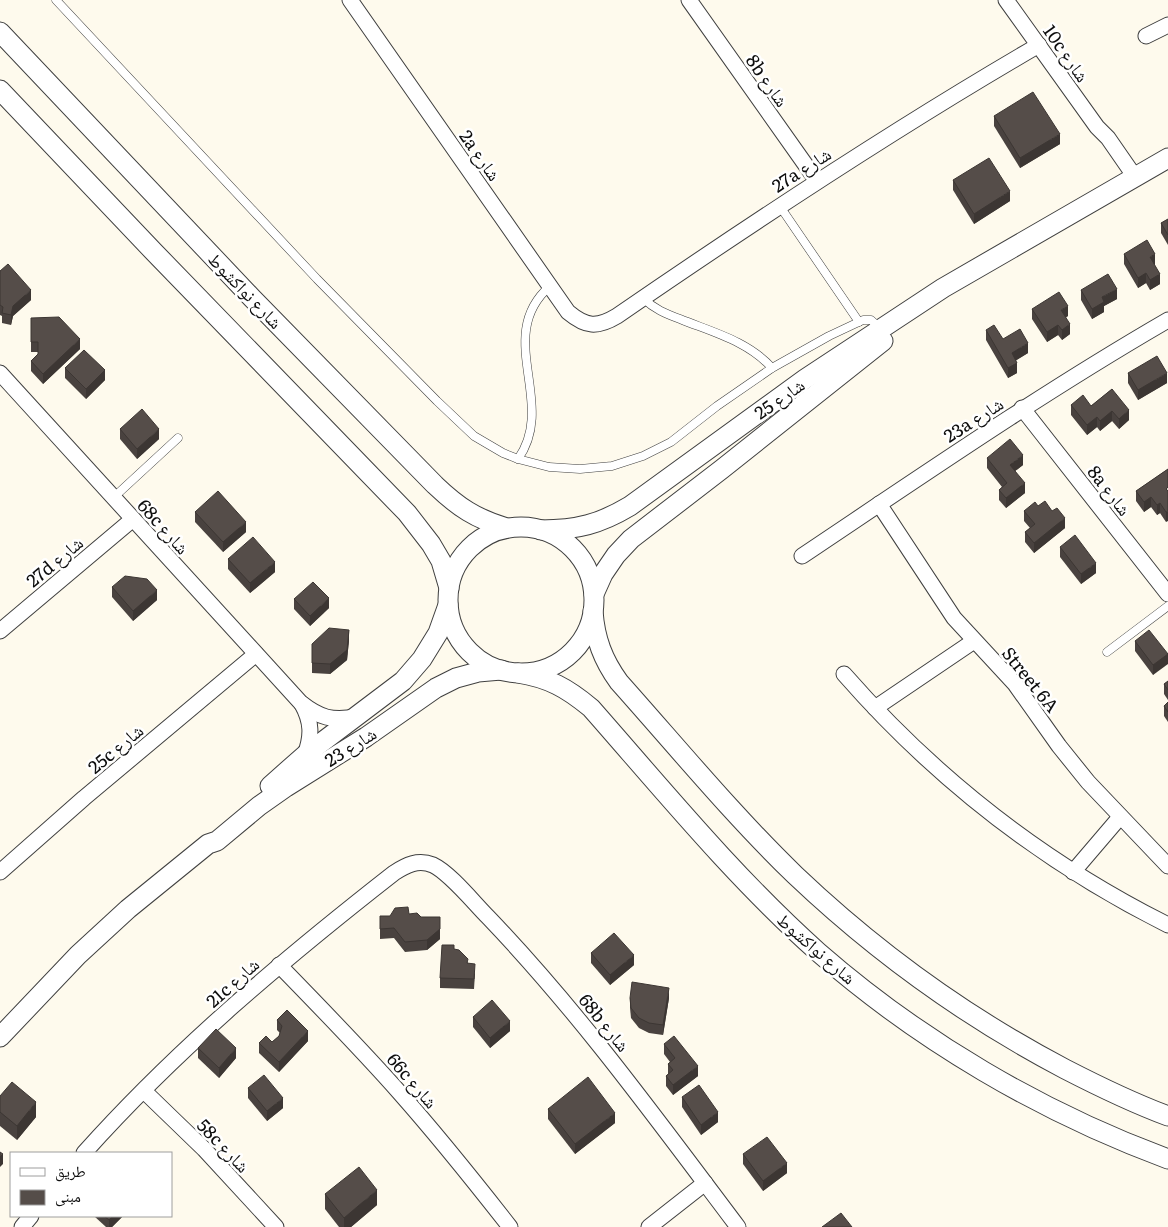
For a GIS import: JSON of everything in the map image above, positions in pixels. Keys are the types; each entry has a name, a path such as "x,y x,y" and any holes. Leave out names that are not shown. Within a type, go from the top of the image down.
{"street":[{"name":"2a شارع","path":"350,0 568,312 587,325"},
{"name":"8b شارع","path":"689,0 817,181"},
{"name":"10c شارع","path":"1006,0 1097,127 1108,138 1131,179"},
{"path":"1146,36 1168,25"},
{"name":"شارع نواكشوط","path":"1,31 252,298 435,485 467,512 486,522 507,528"},
{"name":"27a شارع","path":"587,325 598,325 608,322 817,181 927,111 1039,45"},
{"path":"0,90 141,239 407,513 431,544 441,561 452,623 459,639 470,652 484,663 509,671 535,671 552,666 567,656 579,643 588,628 593,602"},
{"name":"شارع 25","path":"541,530 565,530 588,526 610,518 630,506 746,421 960,278 1168,158"},
{"name":"شارع 25","path":"593,602 607,567 631,539 729,464 873,349 913,319 981,274 1012,249"},
{"name":"23a شارع","path":"802,556 1022,408 1168,320"},
{"name":"68c شارع","path":"0,373 5,389 114,498 301,703 313,712 326,718 356,717"},
{"name":"8a شارع","path":"1022,408 1168,594"},
{"name":"Street 6A","path":"879,504 946,605 974,641 1015,684 1074,764 1120,817 1168,866"},
{"name":"27d شارع","path":"0,631 133,519"},
{"path":"448,597 454,571 463,556 475,543 490,534 507,528 524,527 558,536 572,547 590,577 594,630 608,666 619,682 794,874 848,924 906,970 966,1012 1029,1050 1094,1084 1168,1116"},
{"name":"شارع 23","path":"208,844 212,836 305,755 403,681 422,659 438,633 448,597"},
{"path":"875,708 974,641"},
{"name":"25c شارع","path":"0,872 84,798 256,654"},
{"name":"شارع نواكشوط","path":"509,671 538,676 558,684 591,708 762,899 818,952 878,1000 941,1045 1006,1084 1075,1120 1168,1159"},
{"name":"شارع 23","path":"0,1036 78,955 128,909 208,844 217,841 259,806 312,770 366,737 436,688 456,678 478,672 509,671"},
{"path":"844,674 910,744 956,786 1073,872 1168,925"},
{"name":"68c شارع","path":"301,703 308,715 311,728 310,742 305,755"},
{"path":"1073,872 1120,817"},
{"name":"21c شارع","path":"85,1152 188,1048 279,965 394,873 412,863 423,862"},
{"name":"68b شارع","path":"423,862 433,865 442,871 523,954 645,1101 738,1227"},
{"name":"66c شارع","path":"279,965 400,1093 510,1227"},
{"name":"58c شارع","path":"144,1091 204,1150 276,1227"},
{"path":"649,1227 704,1183"},
{"path":"22,1227 30,1217"}],"lane":[{"path":"56,0 324,286 437,402 474,436 495,449 518,459 549,467 580,469 612,466 642,456 671,442 724,401 772,368 800,352 858,322 871,320 881,329"},
{"path":"780,205 858,322"},
{"path":"518,459 527,443 532,425 525,329 533,305 550,286"},
{"path":"643,298 659,311 746,346 772,368"},
{"path":"114,498 178,438"},
{"path":"1107,652 1168,606"}],"building":[{"path":"1033,92 1060,134 1020,158 994,116"},
{"path":"989,158 1010,191 974,214 953,180"},
{"path":"1168,219 1168,235 1161,223"},
{"path":"1147,240 1155,254 1150,257 1160,274 1150,280 1146,273 1138,278 1124,254"},
{"path":"8,264 31,290 13,306 11,315 2,313 3,307 0,305 0,271"},
{"path":"1108,274 1117,289 1102,297 1104,302 1092,309 1081,290"},
{"path":"1059,292 1068,306 1061,310 1070,324 1062,330 1058,325 1047,332 1032,309"},
{"path":"59,317 80,339 43,374 31,361 38,354 38,342 31,342 31,318"},
{"path":"994,325 1003,339 1020,329 1028,343 1012,353 1017,363 1008,368 986,330"},
{"path":"84,350 105,370 86,389 65,368"},
{"path":"1157,356 1167,373 1138,390 1128,373"},
{"path":"1112,389 1129,410 1119,419 1112,411 1100,421 1097,417 1087,425 1071,405 1083,395 1091,406"},
{"path":"142,409 159,429 137,449 120,429"},
{"path":"1010,439 1023,455 1010,465 1025,483 1006,498 999,490 1007,483 987,458"},
{"path":"1168,469 1168,487 1166,489 1168,491 1168,511 1166,512 1160,503 1157,505 1151,497 1144,502 1136,491"},
{"path":"218,491 246,522 223,542 195,512"},
{"path":"1045,501 1052,511 1057,508 1065,518 1034,543 1025,532 1035,524 1024,511 1035,502 1038,506"},
{"path":"1075,535 1096,563 1081,574 1060,547"},
{"path":"253,537 275,562 250,583 228,559"},
{"path":"125,576 147,579 157,590 133,611 112,587"},
{"path":"313,582 329,598 310,616 294,599"},
{"path":"329,628 349,630 347,650 330,664 312,663 312,644"},
{"path":"1149,630 1168,654 1153,665 1135,641"},
{"path":"1168,681 1168,690 1164,684"},
{"path":"1168,702 1168,712 1164,706"},
{"path":"408,907 409,914 417,913 421,917 440,917 440,929 427,940 405,942 394,928 380,929 380,916 390,916 395,908"},
{"path":"614,933 634,955 610,975 591,953"},
{"path":"442,945 454,945 454,949 459,950 468,959 467,963 475,964 474,979 440,978"},
{"path":"632,982 669,988 663,1025 649,1023 639,1018 631,1008"},
{"path":"492,1000 510,1021 490,1038 473,1017"},
{"path":"287,1010 308,1031 279,1062 259,1043 266,1036 272,1042 279,1036 282,1026 277,1020"},
{"path":"216,1029 236,1048 219,1068 198,1048"},
{"path":"674,1036 698,1066 673,1085 666,1076 673,1070 668,1064 675,1058 664,1044"},
{"path":"264,1075 283,1098 267,1111 248,1088"},
{"path":"588,1077 615,1113 575,1144 548,1109"},
{"path":"12,1082 36,1102 17,1126 0,1112 0,1096"},
{"path":"699,1085 718,1112 701,1125 682,1097"},
{"path":"767,1137 787,1163 763,1181 743,1154"},
{"path":"359,1167 377,1190 344,1218 325,1194"},
{"path":"841,1213 852,1227 822,1227"}]}
